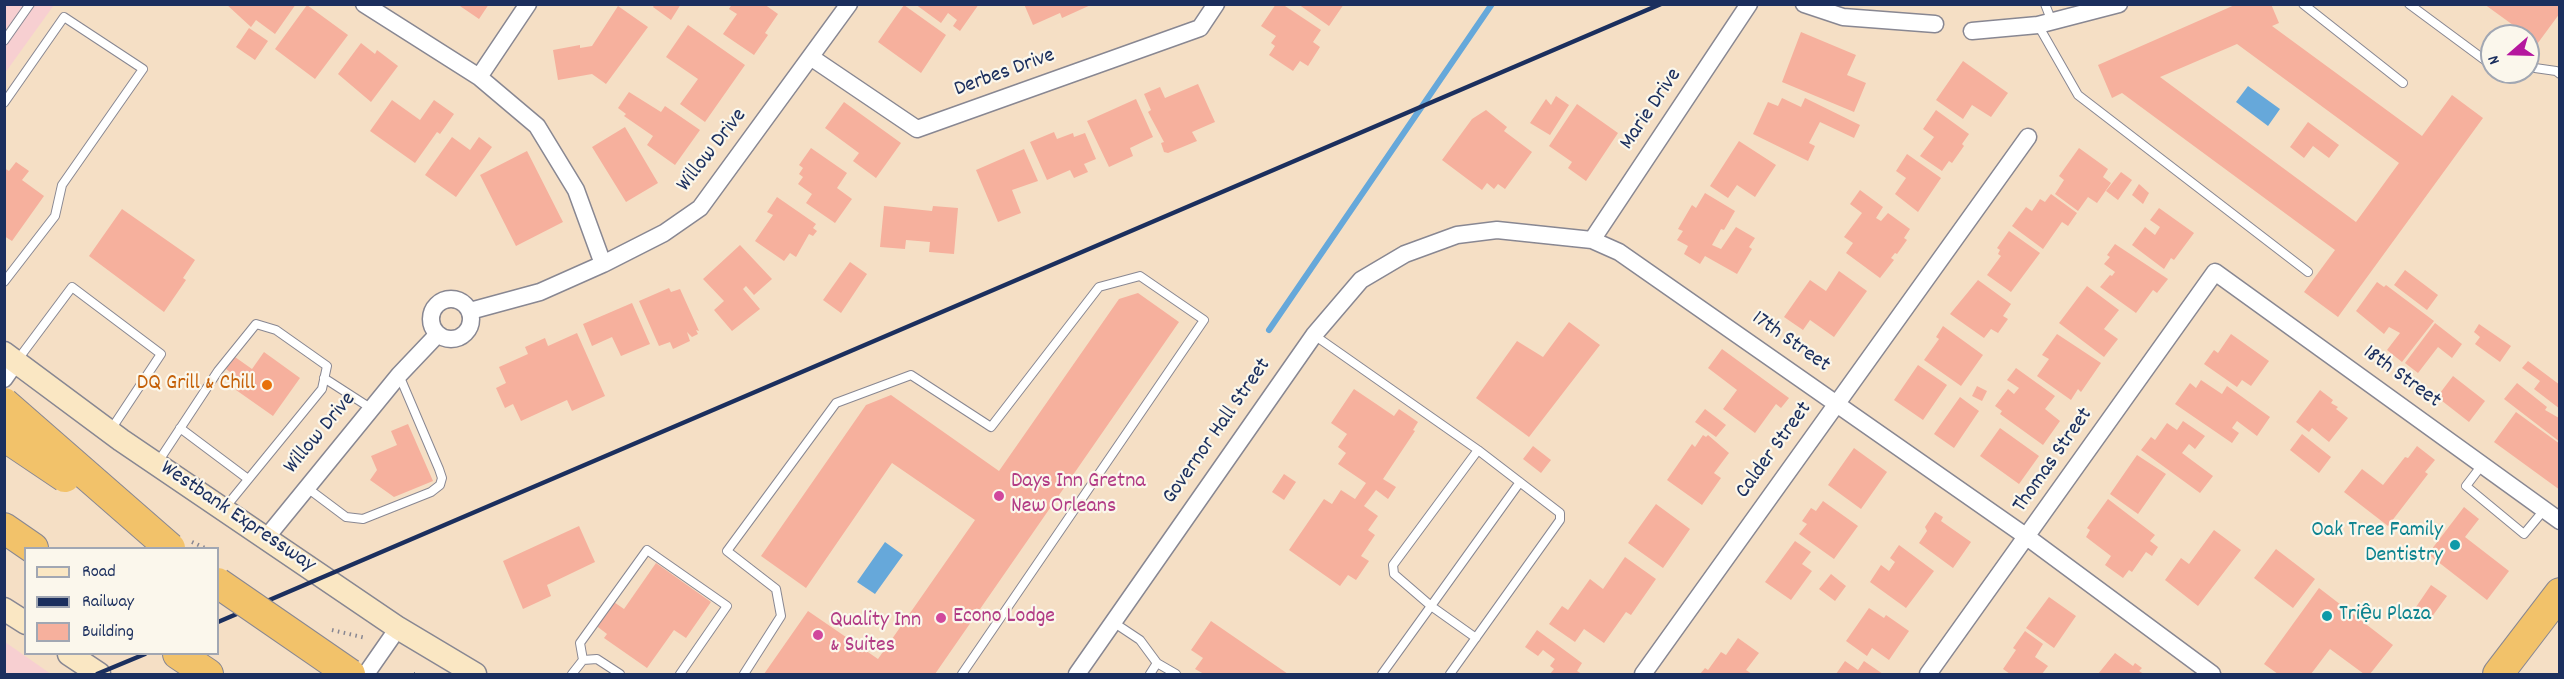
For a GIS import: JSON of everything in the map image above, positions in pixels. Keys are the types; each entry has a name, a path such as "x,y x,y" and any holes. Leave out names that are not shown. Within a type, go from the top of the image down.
{"highway":[{"path":"4,402 167,547"},
{"path":"4,436 166,547"},
{"path":"4,528 30,547"},
{"path":"219,583 350,675"},
{"path":"2498,675 2559,593"},
{"path":"179,655 208,675"}],"main road":[{"name":"Westbank Expressway","path":"8,365 398,628 475,675"},
{"path":"70,655 99,675"}],"street":[{"path":"364,4 479,77 537,126 576,190 603,264"},
{"path":"479,77 528,4"},
{"name":"Willow Drive","path":"470,311 540,292 603,264 664,233 700,208 812,58 849,4"},
{"name":"Derbes Drive","path":"812,58 917,129 1200,28 1216,4"},
{"name":"Marie Drive","path":"1592,240 1749,4"},
{"path":"1804,4 1843,17 1935,24"},
{"path":"1972,31 2045,23 2119,4"},
{"name":"Calder Street","path":"1643,675 2028,136"},
{"name":"17th Street","path":"1314,335 1361,280 1405,254 1457,235 1497,230 1592,240 1618,252 1837,403 2027,537 2212,675"},
{"name":"18th Street","path":"2215,272 2559,521"},
{"name":"Thomas Street","path":"1928,675 2215,272"},
{"path":"448,299 461,301 470,311 471,324 463,336 450,340 437,334 431,323 433,310 442,301 448,299"},
{"name":"Willow Drive","path":"266,538 399,375 437,334"},
{"name":"Governor Hall Street","path":"1077,675 1314,335"},
{"path":"366,675 398,628"}],"lane":[{"path":"4,41 30,4"},
{"path":"2045,4 2045,23 2078,95 2308,272"},
{"path":"2303,4 2403,83"},
{"path":"2409,4 2480,57"},
{"path":"4,103 64,17 143,69 62,185 55,216 4,282"},
{"path":"2540,70 2559,74"},
{"path":"744,675 781,616 776,589 727,550 836,404 910,375 991,428 1099,286 1140,276 1204,320 962,675"},
{"path":"8,365 72,286 162,354 110,432"},
{"path":"156,464 218,371 256,324 276,330 327,366 322,388 224,509"},
{"path":"1314,335 1478,450 1558,510 1560,520 1450,675"},
{"path":"306,487 346,517 363,519 431,492 440,485 442,478 439,469 399,375"},
{"path":"324,378 372,409"},
{"path":"180,428 248,479"},
{"path":"1476,638 1431,606 1394,574 1393,565 1478,450"},
{"path":"2482,465 2466,486 2524,534 2544,510"},
{"path":"1382,675 1520,482"},
{"path":"572,675 583,660 580,643 647,550 727,606 680,675"},
{"path":"1113,622 1140,640 1157,663 1176,675"},
{"path":"583,660 597,659 620,675"},
{"path":"1150,675 1157,663"}],"shaded area":[{"path":"5,5 54,5 5,73"},
{"path":"5,642 51,674 5,674"}],"water":[{"path":"2248,86 2280,109 2268,126 2236,102"},
{"path":"885,542 903,555 875,594 857,582"}],"building":[{"path":"226,4 296,4 275,34 256,20 251,27"},
{"path":"457,4 489,4 479,19"},
{"path":"655,4 681,4 671,20 653,7"},
{"path":"732,4 764,4 778,14 765,33 768,35 754,55 723,34 737,14 729,9"},
{"path":"915,4 979,4 960,31 953,26 957,20 948,13 941,23"},
{"path":"1024,4 1093,4 1062,18 1060,13 1033,25"},
{"path":"1276,4 1282,4 1321,30 1313,42 1320,47 1308,66 1300,61 1293,71 1269,55 1275,46 1271,43 1276,36 1261,26"},
{"path":"1298,4 1344,4 1329,26"},
{"path":"2237,4 2271,4 2279,23 2272,26 2422,136 2452,95 2483,118 2338,317 2304,292 2335,250 2122,93 2112,98 2098,65","holes":["2237,44 2399,163 2356,222 2160,77"]},
{"path":"2484,4 2560,4 2560,13 2540,40 2540,24 2512,24"},
{"path":"307,5 348,35 315,79 275,49"},
{"path":"904,5 946,35 921,73 878,42"},
{"path":"618,6 648,27 606,84 592,74 558,80 553,50 580,45 580,48 592,46"},
{"path":"688,25 745,65 705,122 680,104 698,79 666,57"},
{"path":"249,28 268,41 255,60 236,47"},
{"path":"1801,32 1856,55 1847,75 1866,83 1854,112 1782,82"},
{"path":"361,43 375,54 377,50 398,66 371,102 338,74"},
{"path":"1963,61 2008,93 1991,117 1972,105 1963,119 1936,100"},
{"path":"1198,84 1215,122 1192,132 1197,141 1168,153 1164,152 1161,143 1164,142 1148,112 1151,110 1144,94 1160,87 1165,98"},
{"path":"629,92 661,112 665,106 700,130 675,165 647,145 653,136 624,116 626,114 618,108"},
{"path":"1556,96 1569,105 1550,135 1530,123 1546,99 1551,105"},
{"path":"1782,98 1801,107 1805,98 1860,125 1854,138 1820,122 1809,143 1815,146 1808,161 1753,134 1768,102 1778,106"},
{"path":"1136,99 1153,137 1130,148 1133,156 1109,167 1087,121"},
{"path":"392,100 420,120 434,100 454,114 440,134 437,132 415,163 370,131"},
{"path":"844,102 901,143 876,178 853,161 859,153 825,128"},
{"path":"1577,104 1618,133 1586,181 1568,168 1572,162 1549,146"},
{"path":"1486,110 1507,127 1504,131 1532,152 1505,189 1498,184 1494,189 1487,183 1482,190 1442,160 1472,119"},
{"path":"1936,110 1969,134 1952,163 1949,161 1942,171 1920,156 1934,137 1923,129"},
{"path":"2308,122 2339,145 2329,158 2313,146 2304,158 2290,147"},
{"path":"625,127 658,183 626,202 592,147"},
{"path":"1054,132 1057,139 1073,133 1074,137 1085,133 1096,159 1084,164 1088,172 1074,178 1070,170 1047,180 1030,142"},
{"path":"452,137 470,150 479,137 492,147 456,197 425,175"},
{"path":"1739,141 1776,165 1755,197 1737,185 1728,198 1710,186"},
{"path":"811,148 847,173 837,188 852,199 835,223 806,203 812,194 798,184 803,177 799,174 803,168 799,165"},
{"path":"2079,148 2108,169 2103,177 2111,183 2097,203 2088,197 2078,211 2055,194 2064,180 2059,176"},
{"path":"1024,149 1038,181 1012,190 1021,213 998,222 976,170"},
{"path":"527,151 563,222 516,246 480,175"},
{"path":"1907,154 1941,178 1918,212 1895,194 1906,178 1896,171"},
{"path":"16,162 29,171 22,180 44,196 12,241 4,236 4,168 9,171"},
{"path":"2121,172 2132,180 2118,200 2106,191"},
{"path":"2139,184 2149,193 2143,204 2132,195"},
{"path":"1860,190 1883,207 1876,218 1881,221 1888,213 1910,229 1904,238 1907,240 1897,254 1895,253 1891,258 1894,260 1880,278 1846,253 1853,243 1844,237 1862,213 1850,204"},
{"path":"1705,193 1735,211 1712,245 1721,249 1736,227 1755,238 1749,247 1752,249 1737,274 1705,256 1700,264 1684,254 1688,246 1677,240 1683,231 1678,229 1692,205 1696,208"},
{"path":"2051,194 2077,213 2068,226 2062,222 2043,249 2012,226 2026,207 2032,211 2040,199 2045,202"},
{"path":"777,197 816,224 813,228 817,231 813,236 809,234 796,257 790,253 784,261 755,241 773,215 767,212"},
{"path":"884,206 932,211 933,206 958,208 954,254 929,252 930,242 906,240 905,249 880,247"},
{"path":"2159,208 2194,233 2174,260 2171,258 2164,269 2132,245 2145,227 2155,235 2160,227 2150,220"},
{"path":"122,209 195,260 183,278 186,280 164,312 89,256"},
{"path":"2009,231 2040,253 2011,292 1987,275 2001,256 1997,248"},
{"path":"2115,244 2168,279 2157,293 2153,290 2136,313 2100,287 2115,272 2104,264 2110,257 2107,255"},
{"path":"740,245 772,279 754,295 746,286 743,289 760,309 732,331 714,310 724,301 703,279"},
{"path":"850,262 867,274 841,313 823,300"},
{"path":"2405,270 2438,295 2427,310 2394,285"},
{"path":"1839,271 1867,291 1834,337 1810,320 1803,330 1784,317 1810,280 1826,291"},
{"path":"1978,280 2011,304 2003,316 2008,319 1998,333 1991,329 1984,338 1950,314"},
{"path":"2377,282 2384,287 2386,285 2434,321 2402,362 2387,350 2400,333 2389,327 2384,334 2356,311"},
{"path":"2087,286 2119,310 2104,329 2118,339 2104,357 2059,323"},
{"path":"669,288 671,292 680,289 699,331 696,330 698,334 692,337 687,332 690,341 673,349 670,342 659,346 639,301"},
{"name":"Days Inn Gretna New Orleans","path":"1138,293 1179,322 935,674 764,674 808,611 878,659 975,520 892,463 806,588 761,556 866,405 891,395 999,471 1119,299"},
{"path":"632,303 650,344 621,356 612,337 592,346 583,324"},
{"path":"1569,322 1600,345 1529,437 1476,398 1517,341 1543,357"},
{"path":"2435,323 2462,344 2452,358 2438,347 2418,373 2405,363"},
{"path":"2479,324 2511,346 2500,362 2475,344 2480,337 2474,332"},
{"path":"1943,326 1983,355 1961,386 1924,360 1939,339 1936,337"},
{"path":"577,333 605,396 572,411 567,400 521,421 513,404 505,408 496,388 506,383 499,367 528,354 525,347 545,338 548,346"},
{"path":"2057,334 2101,363 2081,392 2078,389 2071,400 2037,376 2049,359 2042,355"},
{"path":"2231,334 2269,361 2251,386 2242,380 2237,387 2204,364 2214,350 2218,353"},
{"path":"1722,349 1789,398 1781,408 1776,404 1755,433 1723,409 1737,390 1708,368"},
{"name":"DQ Grill & Chill","path":"264,352 300,378 273,416 236,390 242,381 226,369 235,357 252,369"},
{"path":"2528,361 2560,385 2560,409 2534,389 2540,381 2522,368"},
{"path":"1918,365 1947,385 1923,420 1894,400"},
{"path":"2016,368 2055,396 2045,409 2060,421 2043,445 2000,414 2002,411 1995,406 2008,389 2014,394 2019,388 2007,380"},
{"path":"2453,376 2485,401 2469,422 2437,397"},
{"path":"2201,380 2222,394 2227,386 2270,417 2257,436 2237,421 2232,428 2239,433 2232,443 2175,404 2190,383 2196,388"},
{"path":"2517,383 2547,407 2545,410 2559,418 2560,442 2504,399"},
{"path":"1977,386 1987,391 1982,401 1972,396"},
{"path":"1354,389 1394,416 1399,409 1418,422 1413,430 1415,431 1383,479 1396,487 1388,499 1376,490 1364,506 1378,516 1368,530 1375,535 1361,556 1369,561 1356,580 1348,575 1340,586 1289,550 1324,499 1332,504 1341,490 1355,499 1366,483 1338,464 1346,453 1338,447 1347,434 1331,423"},
{"path":"2320,390 2333,400 2331,403 2338,407 2336,409 2348,418 2329,442 2312,428 2309,432 2296,422"},
{"path":"1960,397 1979,411 1954,448 1934,434"},
{"path":"1705,409 1726,425 1716,437 1695,422"},
{"path":"2516,412 2560,444 2560,490 2494,442"},
{"path":"2183,421 2205,436 2195,449 2189,444 2182,453 2213,476 2200,493 2141,450 2151,437 2155,440 2167,423 2177,430"},
{"path":"408,424 433,481 394,497 370,480 377,470 371,456 397,445 391,431"},
{"path":"2000,428 2039,456 2019,484 1980,456"},
{"path":"2302,434 2331,457 2319,473 2290,450"},
{"path":"1703,435 1706,437 1708,435 1729,453 1714,473 1721,478 1702,505 1667,480 1692,444 1695,447"},
{"path":"1533,446 1551,460 1541,473 1523,459"},
{"path":"2417,446 2435,460 2425,472 2428,474 2388,526 2344,492 2362,469 2383,485 2405,457 2408,458"},
{"path":"1854,448 1887,472 1861,509 1828,485"},
{"path":"2137,455 2166,474 2138,514 2110,494"},
{"path":"1284,474 1296,482 1284,500 1272,492"},
{"path":"2108,499 2155,535 2150,541 2158,547 2152,556 2146,552 2132,572 2129,570 2123,578 2105,565 2111,556 2086,537 2090,530 2087,528"},
{"path":"1823,501 1858,526 1834,559 1799,534 1807,524 1802,521 1811,508 1816,511"},
{"path":"1656,504 1690,529 1663,568 1628,543"},
{"name":"Oak Tree Family Dentistry","path":"2464,507 2479,519 2465,537 2509,571 2487,600 2428,554"},
{"path":"1935,512 1943,517 1941,521 1971,542 1953,568 1919,543 1927,531 1925,527"},
{"path":"579,526 595,562 547,585 551,596 523,609 503,561"},
{"path":"2214,530 2241,550 2198,606 2165,580 2181,558 2189,564"},
{"path":"1795,541 1811,552 1802,564 1812,571 1791,600 1765,582"},
{"path":"1899,545 1934,571 1906,608 1870,582 1881,565 1889,571 1895,562 1890,558"},
{"path":"2276,549 2315,579 2293,608 2254,578"},
{"path":"1625,557 1656,579 1631,615 1626,612 1604,643 1584,629 1575,642 1549,624 1562,606 1568,610 1590,579 1603,589"},
{"path":"656,563 711,602 686,638 674,630 647,668 604,638 607,634 594,624 611,600 624,609"},
{"path":"1831,574 1846,586 1835,601 1819,589"},
{"path":"2431,585 2447,596 2431,618 2416,607"},
{"name":"Triệu Plaza","path":"2319,588 2393,645 2370,674 2364,674 2330,649 2311,674 2278,674 2264,664"},
{"path":"2049,597 2076,616 2054,648 2026,628"},
{"path":"1869,608 1884,618 1886,615 1909,631 1889,660 1872,648 1867,656 1846,641"},
{"path":"1211,621 1288,674 1204,674 1195,669 1203,658 1191,650"},
{"path":"1537,630 1582,663 1577,671 1582,674 1550,674 1554,669 1550,666 1555,659 1543,650 1538,656 1525,647"},
{"path":"2025,631 2043,644 2035,657 2048,666 2042,674 2010,674 2003,669 2016,650 2013,648"},
{"path":"1738,638 1759,653 1746,670 1752,674 1700,674 1705,668 1708,670 1721,652 1726,655"},
{"path":"2115,653 2133,666 2135,663 2142,668 2139,671 2144,674 2098,674"},
{"path":"1845,661 1858,670 1864,661 1883,674 1836,674"}],"waterway":[{"path":"1269,330 1492,4"}],"railway":[{"path":"219,622 1661,4"},
{"path":"97,674 143,655"}],"place":[{"name":"DQ Grill & Chill","path":"267,385"},
{"name":"Days Inn Gretna New Orleans","path":"999,496"},
{"name":"Oak Tree Family Dentistry","path":"2455,545"},
{"name":"Triệu Plaza","path":"2327,616"},
{"name":"Econo Lodge","path":"941,618"},
{"name":"Quality Inn & Suites","path":"818,635"}]}
